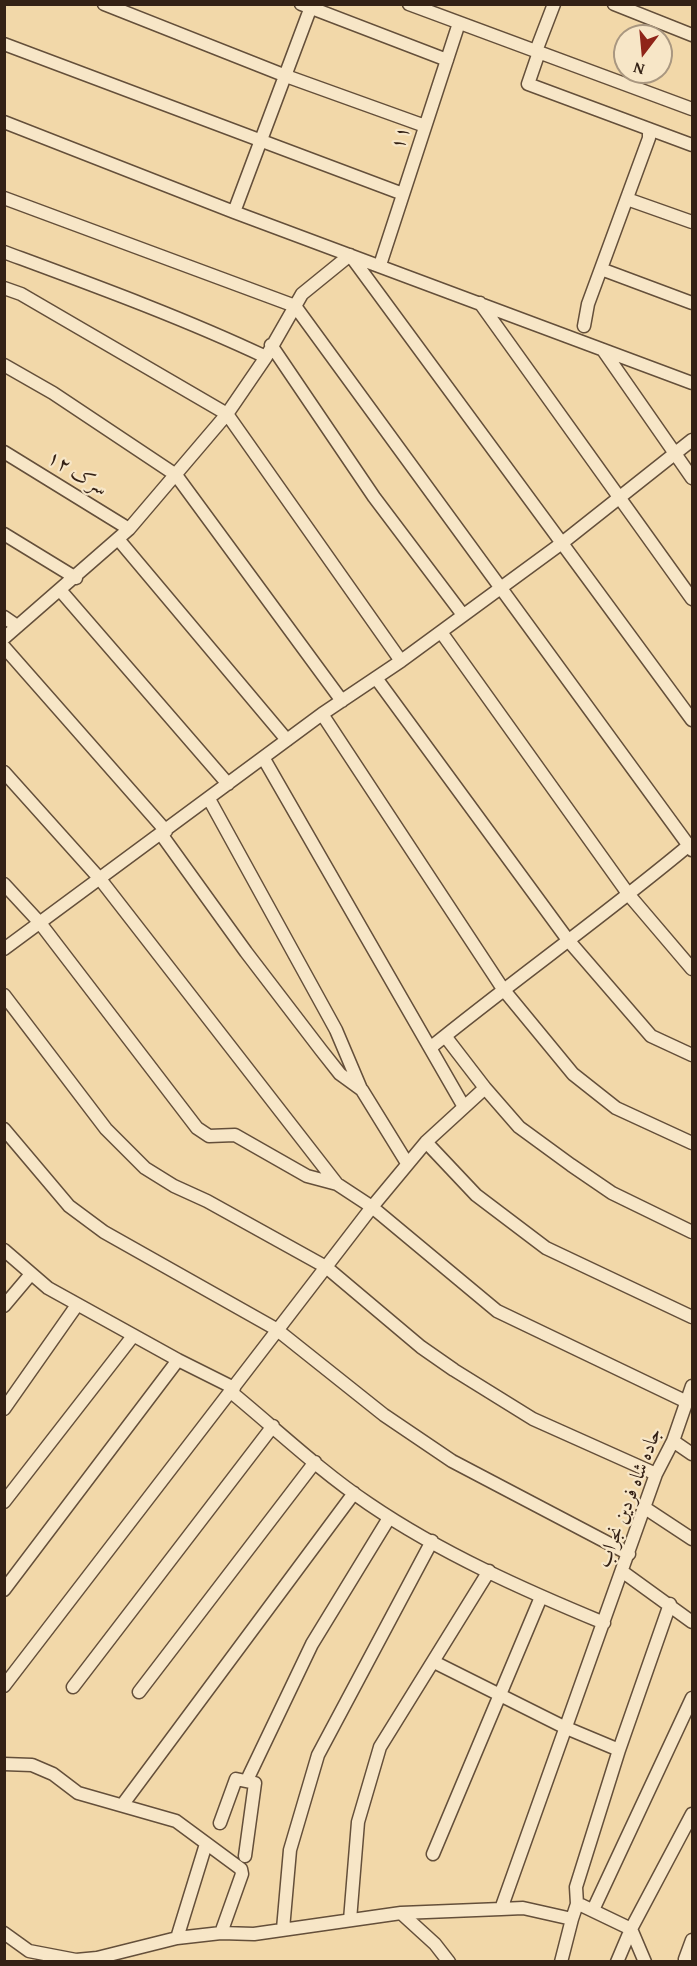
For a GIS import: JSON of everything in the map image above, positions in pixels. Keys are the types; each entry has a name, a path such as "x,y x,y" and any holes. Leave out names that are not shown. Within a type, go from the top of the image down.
{"street":[{"path":"104,4 425,126"},
{"path":"409,4 693,109"},
{"path":"554,4 528,84 693,145"},
{"path":"614,4 693,35"},
{"path":"234,212 286,75 308,6 447,60"},
{"name":"۱۱","path":"380,265 459,23"},
{"path":"4,44 403,195"},
{"path":"4,122 234,212 693,382"},
{"path":"584,326 588,304 649,138 649,129"},
{"path":"4,198 295,306 690,848 503,989 430,1048"},
{"path":"627,199 693,222"},
{"path":"4,252 87,281 217,334 266,357"},
{"path":"4,638 129,530 227,414 266,357 302,294 350,255"},
{"path":"350,255 693,720"},
{"path":"601,269 693,303"},
{"path":"4,288 21,294 227,414 401,662"},
{"path":"480,303 619,500 693,599"},
{"path":"271,345 374,497 463,615"},
{"path":"603,350 693,478"},
{"path":"4,365 53,393 176,475 342,701"},
{"path":"4,949 322,714 401,662 619,500 693,440"},
{"name":"سرک ۱۲","path":"4,452 129,530"},
{"path":"4,534 76,578"},
{"path":"118,539 287,740"},
{"path":"60,590 228,784"},
{"path":"4,617 17,626"},
{"path":"441,632 629,895 693,969"},
{"path":"4,647 163,833 246,952 340,1074 362,1090"},
{"path":"376,678 568,940 651,1036 693,1055"},
{"path":"322,714 503,989 573,1074 616,1108 693,1143"},
{"path":"264,759 464,1107"},
{"path":"4,772 100,879 337,1184 372,1208 497,1311 687,1402"},
{"path":"209,799 336,1030 362,1090 407,1163"},
{"path":"4,885 40,922 197,1128 209,1136 235,1135 307,1176 337,1184"},
{"path":"4,995 106,1129 146,1168 174,1186 207,1201 326,1267 421,1347 533,1419 656,1474"},
{"path":"445,1036 519,1127 612,1193 693,1232"},
{"path":"4,1686 232,1390 276,1329 407,1163 426,1142 485,1088"},
{"path":"4,1129 69,1206 95,1226 276,1329 384,1415 452,1461 630,1554"},
{"path":"426,1142 476,1195 546,1248 693,1317"},
{"path":"4,1250 48,1288 232,1390 315,1462 389,1518 541,1597 604,1623"},
{"path":"4,1306 31,1274"},
{"path":"4,1409 77,1305"},
{"path":"4,1502 134,1336"},
{"path":"4,1590 178,1360"},
{"name":"جاده شاه فردین نجراب","path":"501,1909 564,1727 630,1554 656,1474 673,1441 693,1386"},
{"path":"73,1687 273,1426"},
{"path":"673,1441 693,1454"},
{"path":"138,1692 315,1462"},
{"path":"123,1804 354,1493"},
{"path":"645,1508 693,1539"},
{"path":"247,1780 312,1644 389,1518"},
{"path":"283,1929 290,1850 318,1755 432,1541"},
{"path":"350,1920 358,1822 380,1748 489,1571"},
{"path":"623,1572 693,1622"},
{"path":"433,1854 541,1597"},
{"path":"561,1962 577,1904 576,1887 619,1750 670,1604"},
{"path":"434,1662 564,1727 619,1750"},
{"path":"593,1910 693,1698"},
{"path":"4,1764 32,1765 53,1774 78,1793 176,1821 242,1871 221,1933"},
{"path":"220,1823 236,1779 256,1784 245,1856"},
{"path":"617,1962 631,1929 693,1814"},
{"path":"177,1938 206,1844"},
{"path":"577,1904 631,1929 645,1962"},
{"path":"4,1933 29,1951 76,1960 97,1958 177,1938 221,1933 254,1934 400,1913 523,1908 572,1919"},
{"path":"400,1913 435,1944 449,1962"},
{"path":"688,1962 685,1959 693,1940"}]}
